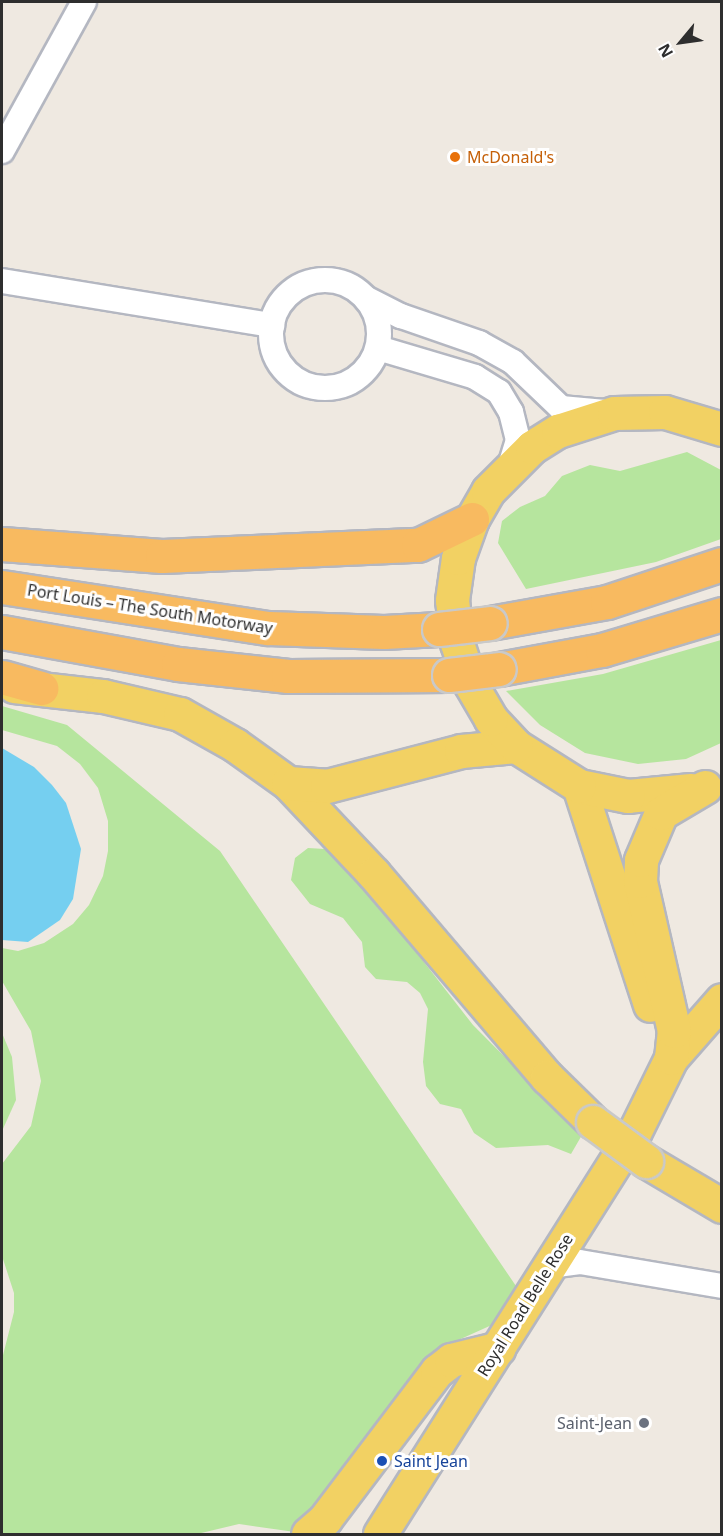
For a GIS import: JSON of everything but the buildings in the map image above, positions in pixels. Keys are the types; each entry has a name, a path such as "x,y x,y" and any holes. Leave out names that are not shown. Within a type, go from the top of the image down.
{"highway":[{"path":"2,544 162,556 418,545 472,519"},
{"name":"Port Louis – The South Motorway","path":"2,586 268,628 384,632 490,623 607,602 722,564"},
{"path":"2,632 178,663 266,674 345,678 449,675 499,669 602,650 722,614"},
{"path":"2,677 41,688"}],"main road":[{"path":"713,784 667,795 628,796 579,786 516,746 491,719 475,692 456,643 452,600 458,558 472,519 510,466 558,431 614,413 665,412 720,427"},
{"path":"2,686 41,688 180,714 235,745 288,783 374,874 547,1077 594,1122 646,1161 722,1206"},
{"path":"288,783 327,786 461,751 516,746"},
{"name":"Royal Road Belle Rose","path":"380,1534 635,1131 667,1065 674,1031 640,881 641,860 661,813 713,784"},
{"path":"579,786 667,1065"},
{"path":"667,1065 722,1000"},
{"path":"309,1534 326,1520 437,1371 452,1360 499,1348"}],"street":[{"path":"2,151 84,2"},
{"path":"367,299 380,331 378,348 360,375 346,384 314,387 292,376 276,357 272,324 284,298 306,283 333,280 352,287 367,299 401,316 478,343 505,357 561,408 614,413"},
{"path":"2,281 272,324"},
{"path":"378,348 475,377 499,392 511,412 518,440 510,466"},
{"path":"544,1274 557,1265 580,1262 722,1286"}],"green space":[{"path":"687,452 721,470 721,539 656,562 526,589 498,543 502,521 520,507 545,496 562,476 590,465 620,471"},
{"path":"721,640 721,743 686,759 638,764 585,753 540,725 506,691 603,674"},
{"path":"2,706 67,725 220,851 516,1286 494,1324 454,1342 295,1532 239,1524 197,1534 2,1534 2,1359 14,1312 14,1293 2,1256 2,1164 31,1126 41,1081 31,1031 2,981 2,948 18,951 44,943 73,924 89,905 103,876 108,851 108,821 98,788 80,764 57,746 2,730"},
{"path":"308,848 325,849 342,857 473,1025 582,1135 571,1154 548,1145 496,1148 474,1133 461,1109 440,1104 426,1086 423,1062 428,1009 420,993 407,982 376,979 365,967 362,942 343,918 310,904 291,880 295,858"},
{"path":"2,1033 12,1057 16,1100 2,1131"}],"water":[{"path":"2,748 34,767 52,785 66,803 81,849 73,899 60,920 28,942 2,940"}],"place":[{"name":"McDonald's","path":"455,157"},
{"name":"Saint-Jean","path":"644,1423"},
{"name":"Saint Jean","path":"382,1461"}]}
